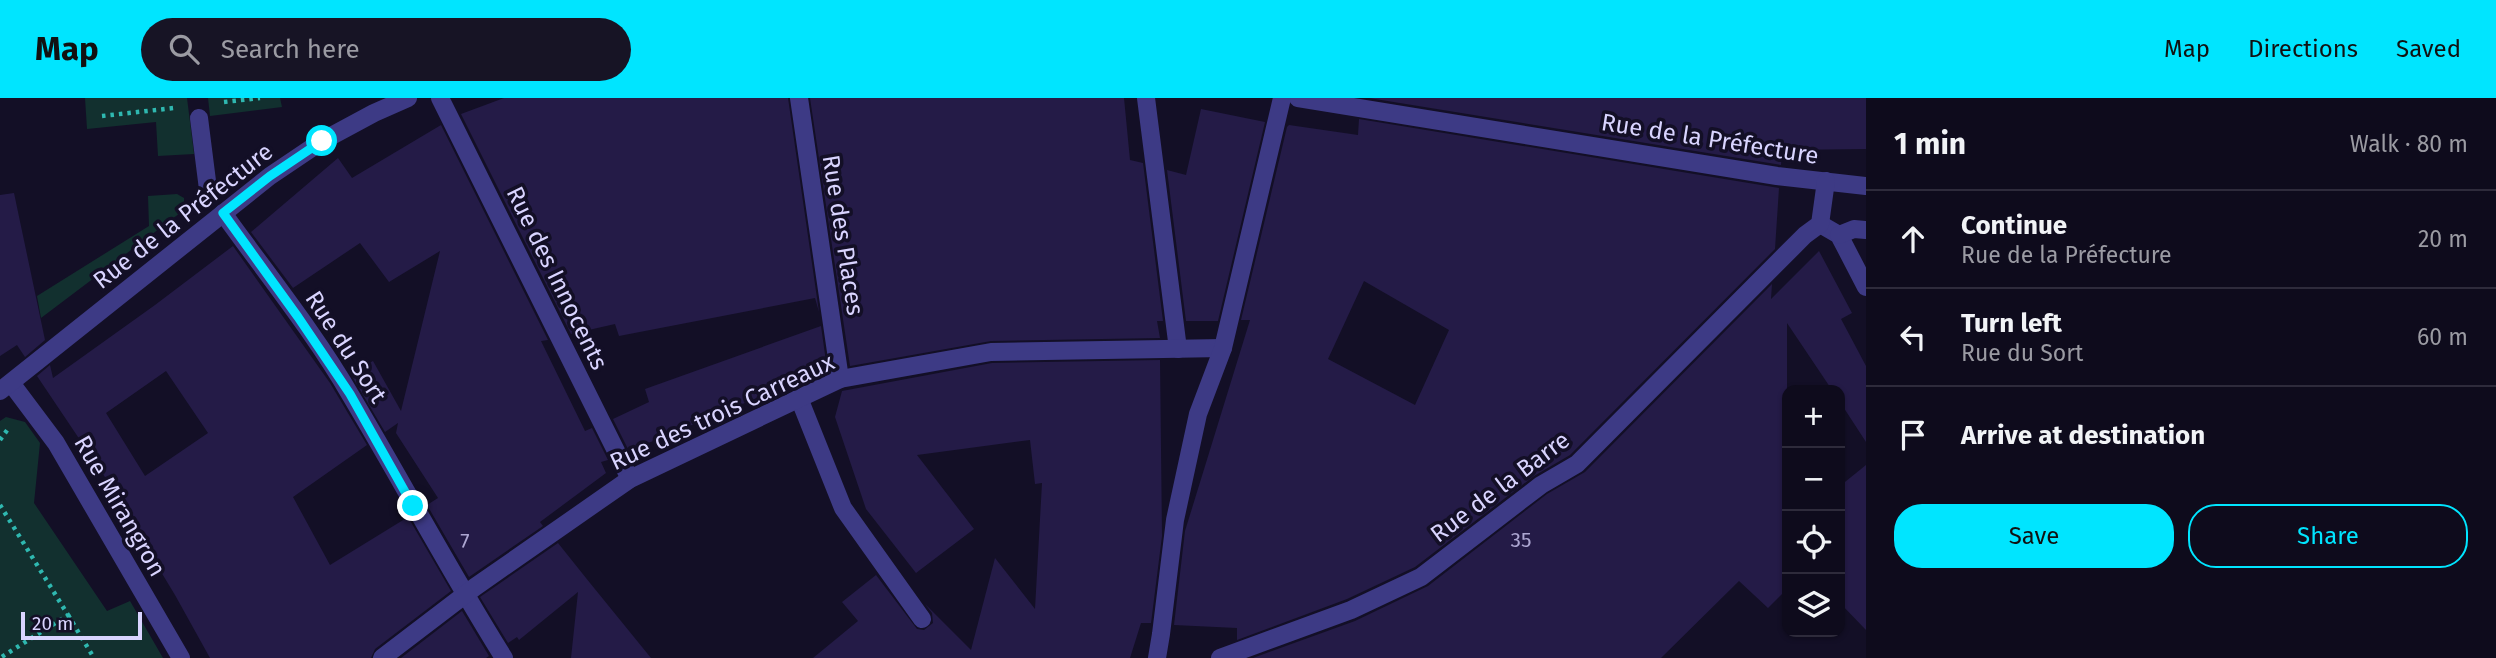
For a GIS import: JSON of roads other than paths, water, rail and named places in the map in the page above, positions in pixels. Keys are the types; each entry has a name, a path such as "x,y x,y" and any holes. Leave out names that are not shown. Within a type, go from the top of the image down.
{"street":[{"name":"Rue de la Préfecture","path":"6,387 270,176 322,141 408,98"},
{"name":"Rue des Innocents","path":"440,98 630,479"},
{"name":"Rue des Places","path":"799,98 840,379"},
{"path":"1146,98 1178,349"},
{"path":"1157,658 1178,507 1198,414 1223,348 1282,98"},
{"name":"Rue de la Préfecture","path":"1298,98 1336,101 1763,173 1866,186"},
{"path":"199,118 209,197"},
{"path":"1826,181 1820,224 1839,235 1866,287"},
{"name":"Rue du Sort","path":"223,213 350,394 464,595 505,658"},
{"name":"Rue de la Barre","path":"1220,658 1351,610 1420,577 1541,485 1577,464 1795,244 1820,224"},
{"path":"1839,235 1854,229 1866,230"},
{"name":"Rue des trois Carreaux","path":"382,658 464,595 630,479 840,379 991,352 1223,348"},
{"name":"Rue Mirangron","path":"6,387 56,443 181,658"},
{"path":"799,398 843,509 922,619"}]}
